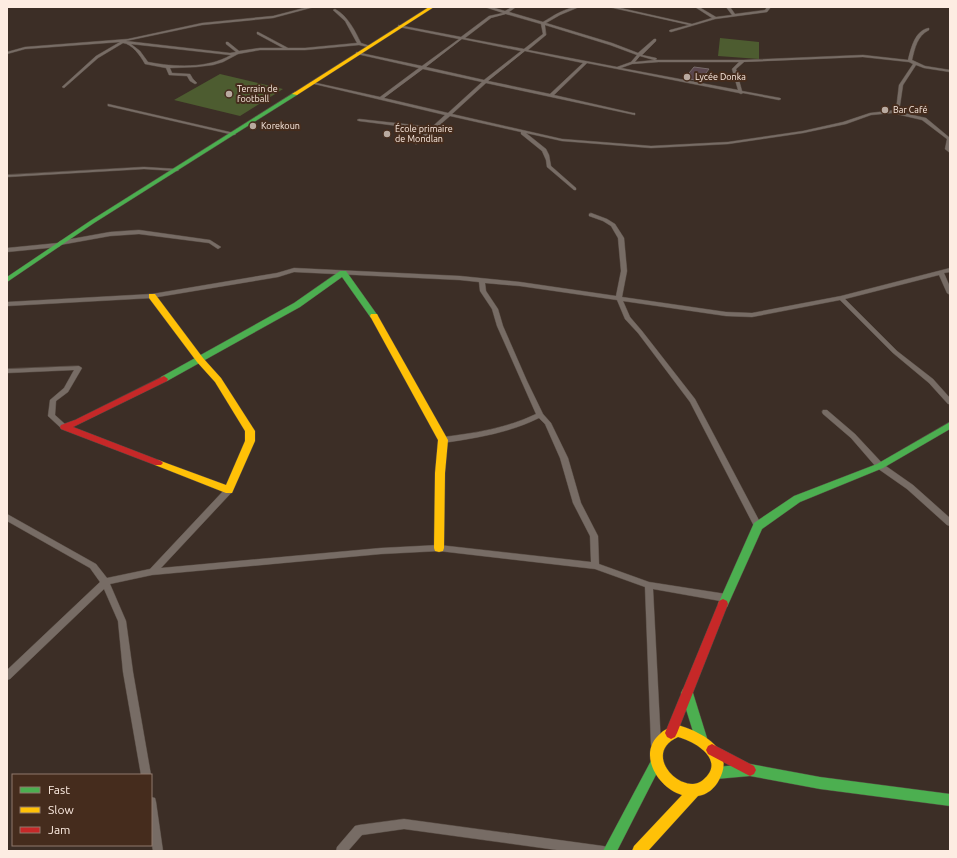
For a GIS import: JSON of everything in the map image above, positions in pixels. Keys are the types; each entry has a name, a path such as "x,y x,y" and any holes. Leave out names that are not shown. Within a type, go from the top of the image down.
{"main road":[{"path":"7,280 59,244 312,83 361,48 432,7"},
{"path":"64,427 102,410 200,360 329,285 343,273 370,309 443,440 440,473 439,548"},
{"path":"64,427 229,490 250,441 250,431 218,380 200,360 152,296"},
{"path":"671,733 726,598 758,526 797,499 880,466 950,425"},
{"path":"687,693 701,738"},
{"path":"610,851 656,763 656,748 660,741 671,733 686,731 701,738 716,757 716,773 708,785 694,791 639,851"},
{"path":"712,750 750,770"},
{"path":"656,763 664,778 670,784 686,790 694,791"},
{"path":"716,773 750,770 820,783 950,800"}],"street":[{"path":"7,53 25,48 144,38 202,24 273,17 312,7"},
{"path":"488,7 611,44 658,61"},
{"path":"380,99 490,17 505,13 514,7"},
{"path":"543,23 559,14 577,7"},
{"path":"611,7 692,25"},
{"path":"697,7 715,18"},
{"path":"728,7 735,16"},
{"path":"671,32 715,18 766,11 769,7"},
{"path":"335,10 343,17 351,28 361,48"},
{"path":"417,143 434,129 447,114 485,81 524,52 545,34 543,23"},
{"path":"399,26 524,52 779,99"},
{"path":"910,62 916,39 923,31 928,29"},
{"path":"258,33 288,49"},
{"path":"632,63 656,40"},
{"path":"122,42 138,51 146,63 168,67 208,66 238,52"},
{"path":"64,87 97,57 122,42 230,54 238,52 288,49 361,48 424,67 633,114"},
{"path":"227,43 238,52"},
{"path":"615,68 632,63 658,61 743,61 863,56 910,62 950,71"},
{"path":"741,93 734,69 743,61"},
{"path":"552,95 585,63"},
{"path":"312,83 562,140 650,147 688,147 728,143 803,132 844,123 870,114 898,110 901,85 915,64"},
{"path":"168,67 170,74 189,75 191,80 195,83"},
{"path":"110,105 234,134"},
{"path":"890,112 924,119 949,139 947,149 950,152"},
{"path":"359,120 434,129"},
{"path":"523,132 544,147 549,161 549,166 574,190"},
{"path":"7,176 144,168 177,170"},
{"path":"591,215 605,220 613,225 621,238 624,271 619,298 627,318 640,332 693,401 758,526"},
{"path":"7,250 59,244 110,234 139,232 210,242 218,247"},
{"path":"7,304 152,296 294,270 460,278 482,282 520,284 726,314 752,315 841,298 950,270"},
{"path":"941,272 950,293"},
{"path":"482,282 483,291 495,310 503,333 540,415 548,423 564,458 577,503 594,536 595,566"},
{"path":"841,298 896,352 931,381 950,402"},
{"path":"7,371 79,368 66,390 54,400 51,416 64,427"},
{"path":"826,412 853,436 880,466 910,487 950,523"},
{"path":"443,440 508,428 522,424 540,415"},
{"path":"152,572 229,490"},
{"path":"7,517 93,566 105,582 122,621 128,672 146,774"},
{"path":"7,676 105,582 152,572 381,551 439,548 595,566 649,585 726,598"},
{"path":"649,585 656,748"},
{"path":"152,809 158,851"},
{"path":"341,851 359,830 404,824 603,851"}],"green space":[{"path":"720,38 759,42 759,59 718,56"},
{"name":"Terrain de football","path":"220,74 283,89 240,116 174,100"}],"building":[{"path":"694,67 709,69 700,81 685,78"}],"traffic: fast":[{"path":"7,280 92,222 295,94"},
{"path":"164,379 297,305 343,273 374,316"},
{"path":"723,604 758,526 797,499 880,466 950,425"},
{"path":"687,693 701,738"},
{"path":"610,851 656,763"},
{"path":"716,773 750,770 820,783 950,800"}],"traffic: slow":[{"path":"295,94 432,7"},
{"path":"152,296 200,360 218,380 250,431 250,441 229,490 158,463"},
{"path":"374,316 443,440 440,473 439,548"},
{"path":"678,731 687,733 703,742 710,748 715,756 718,764 717,772 712,781 702,789 691,791 679,788 668,780 660,771 656,760 657,748 664,738 678,731"},
{"path":"639,851 694,791"}],"traffic: jam":[{"path":"158,463 64,427 78,422 164,379"},
{"path":"671,733 723,604"},
{"path":"712,750 750,770"}],"place":[{"name":"Lycée Donka","path":"687,77"},
{"name":"Terrain de football","path":"229,94"},
{"name":"Bar Café","path":"885,110"},
{"name":"Korekoun","path":"253,126"},
{"name":"École primaire de Mondlan","path":"387,134"}]}
